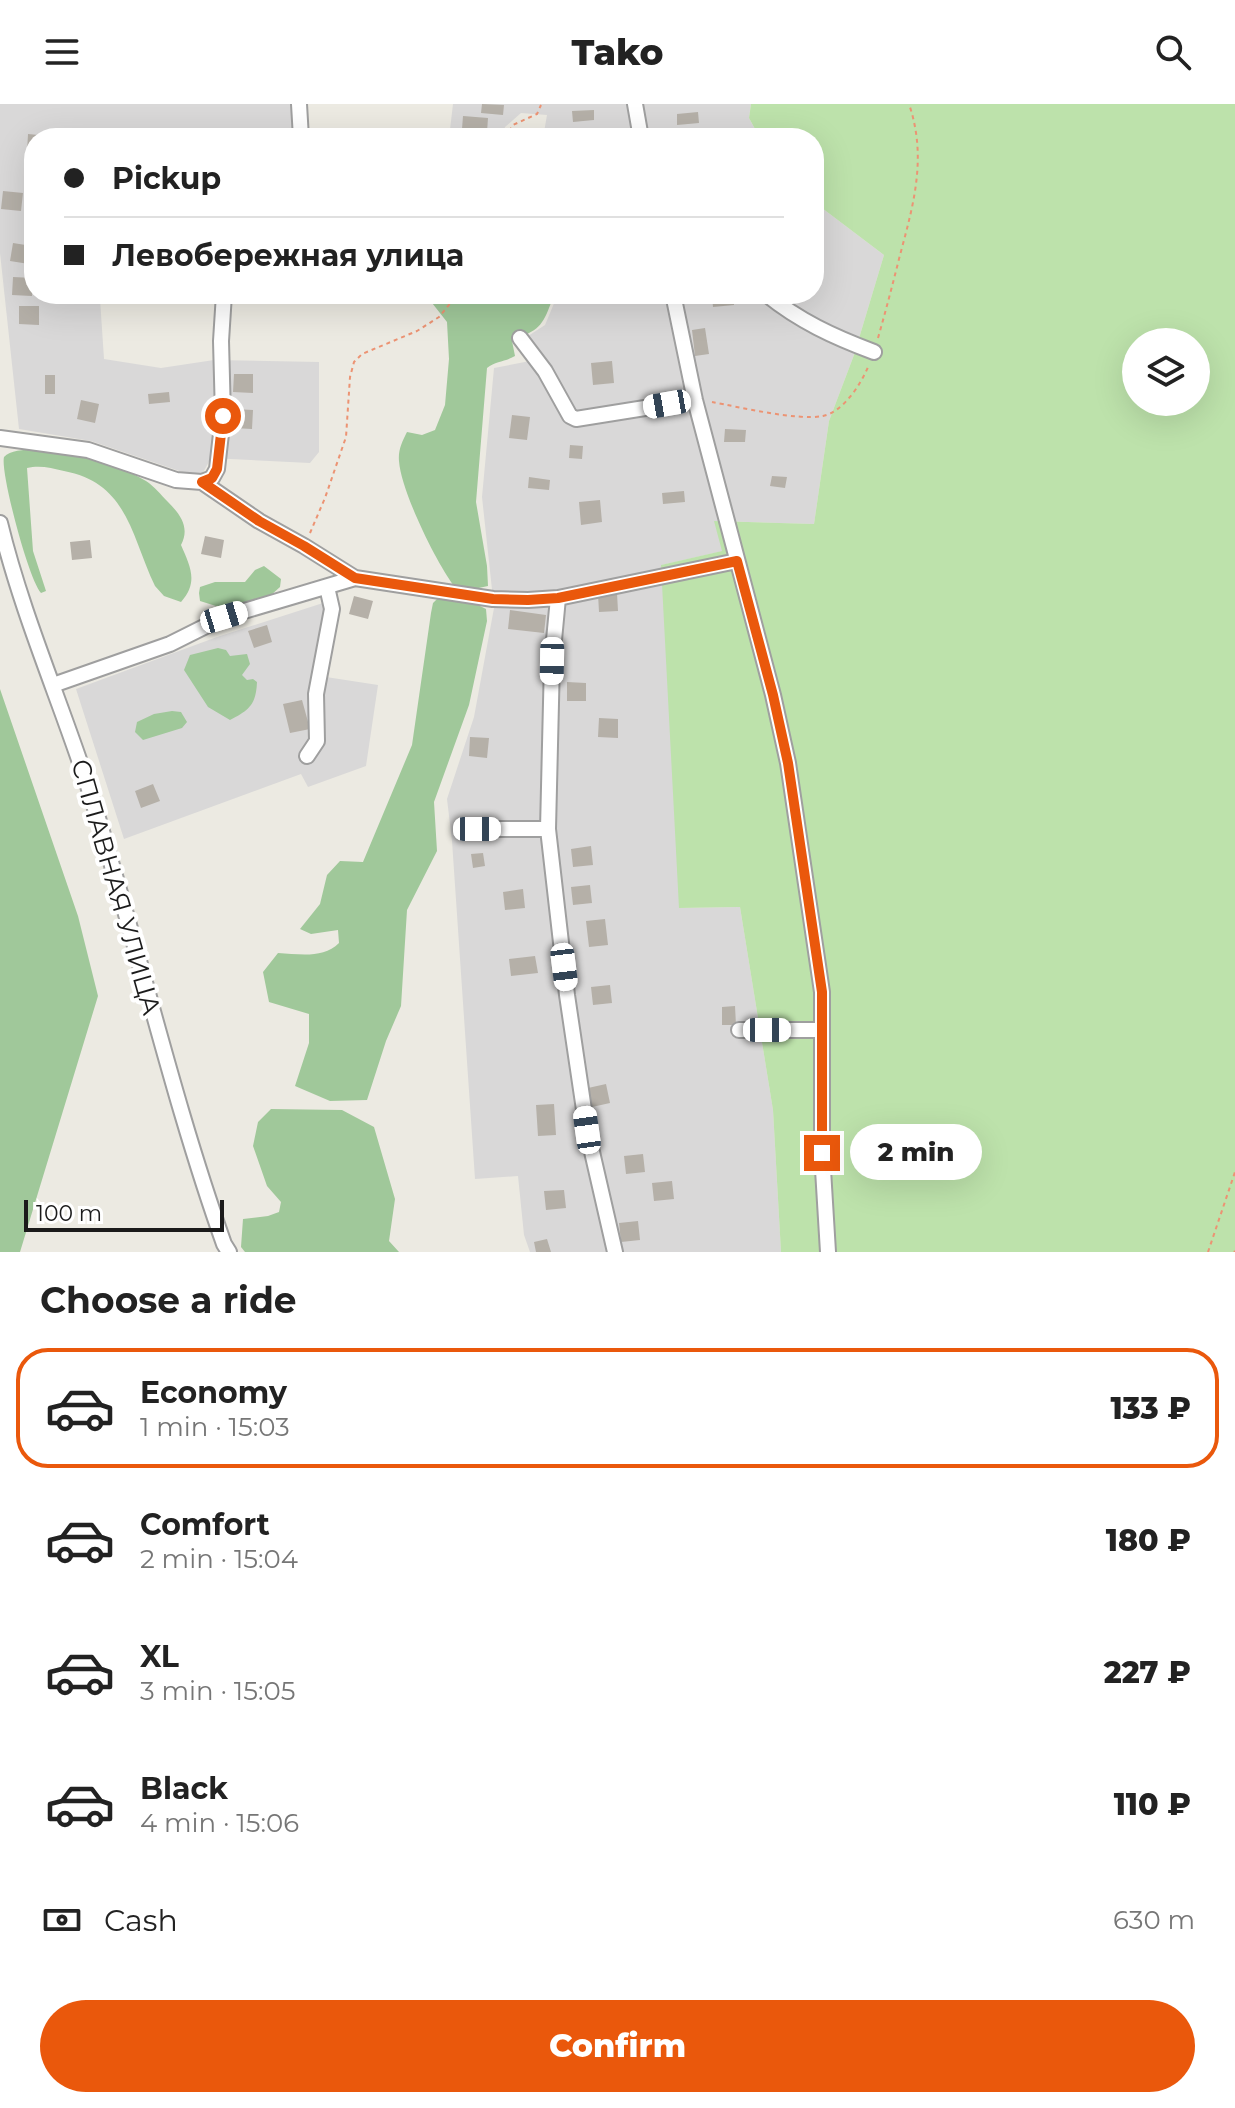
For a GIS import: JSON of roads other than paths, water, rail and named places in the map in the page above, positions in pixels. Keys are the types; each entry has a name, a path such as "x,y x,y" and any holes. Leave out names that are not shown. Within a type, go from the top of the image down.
{"street":[{"path":"299,104 300,128"},
{"path":"635,104 639,128"},
{"path":"0,438 88,450 176,480 202,482 212,478 217,469 223,416 223,304"},
{"path":"675,304 695,400 788,763 822,992 822,1153 828,1252"},
{"path":"778,304 830,336 874,352"},
{"path":"520,338 545,371 570,416 576,419 695,400"},
{"path":"202,482 259,521 355,578 493,599 558,598 737,561"},
{"name":"СПЛАВНАЯ УЛИЦА","path":"0,523 12,572 89,790 198,1170 229,1252"},
{"path":"53,685 170,644 224,617 355,578"},
{"path":"307,756 317,741 316,694 332,609 327,587"},
{"path":"558,598 552,661 548,829 567,995 587,1130 615,1252"},
{"path":"477,829 548,829"},
{"path":"739,1030 822,1030"}]}
